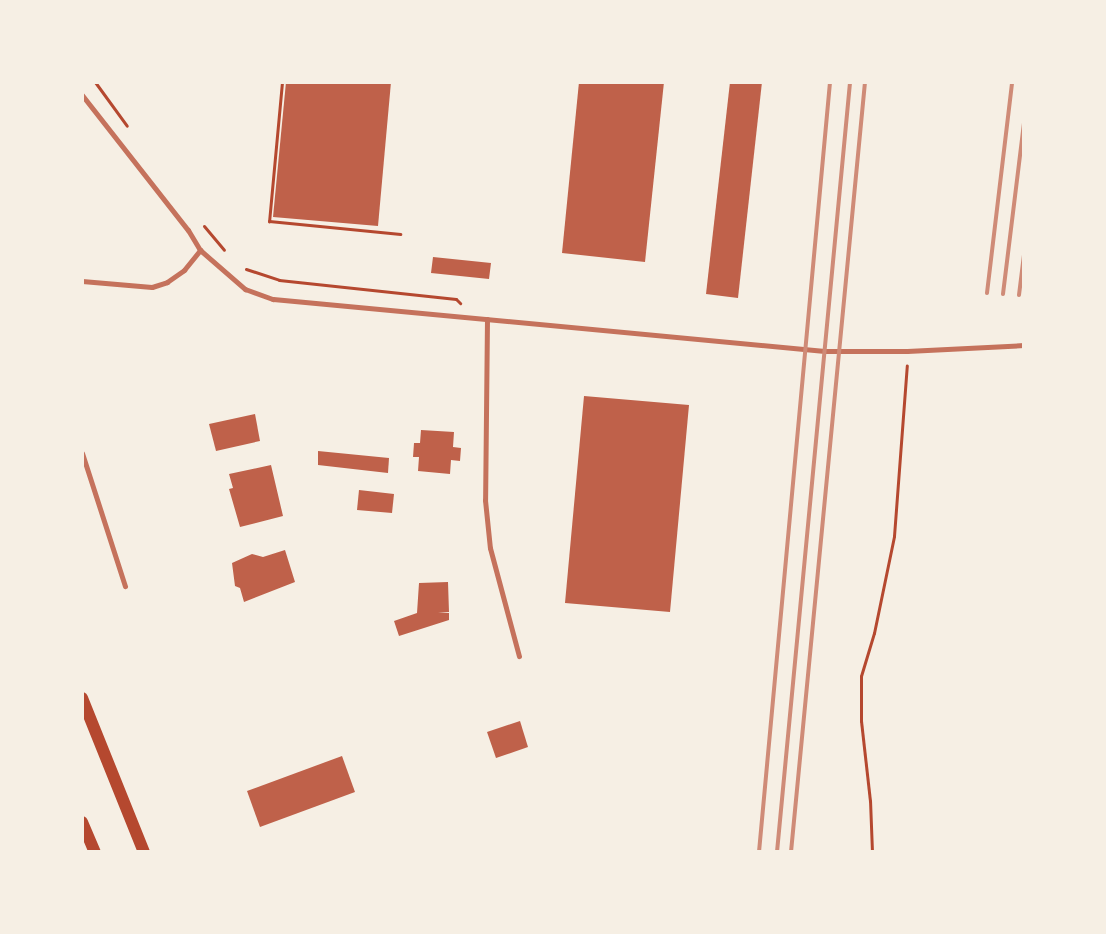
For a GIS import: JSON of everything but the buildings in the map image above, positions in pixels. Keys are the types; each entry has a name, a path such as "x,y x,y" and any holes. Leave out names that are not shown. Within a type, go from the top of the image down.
{"main road":[{"path":"82,698 144,852"},
{"path":"82,822 95,852"}],"street":[{"path":"82,95 188,230 200,250 245,289 273,299 824,351 907,351 1024,345"},
{"path":"82,100 89,105"},
{"path":"82,281 152,287 167,282 184,270 200,250"},
{"path":"487,319 485,500 490,548 519,656"},
{"path":"82,453 124,586"}],"path":[{"path":"95,82 132,132"},
{"path":"282,82 269,221 400,234"},
{"path":"200,221 229,254"},
{"path":"240,265 253,273 278,280 456,299 474,318"},
{"path":"872,852 870,801 861,721 861,676 874,633 894,536 907,351"}],"railway":[{"path":"759,852 830,82"},
{"path":"777,852 850,82"},
{"path":"791,852 865,82"},
{"path":"987,293 1012,82"},
{"path":"1003,294 1024,122"},
{"path":"1019,295 1024,255"}]}
